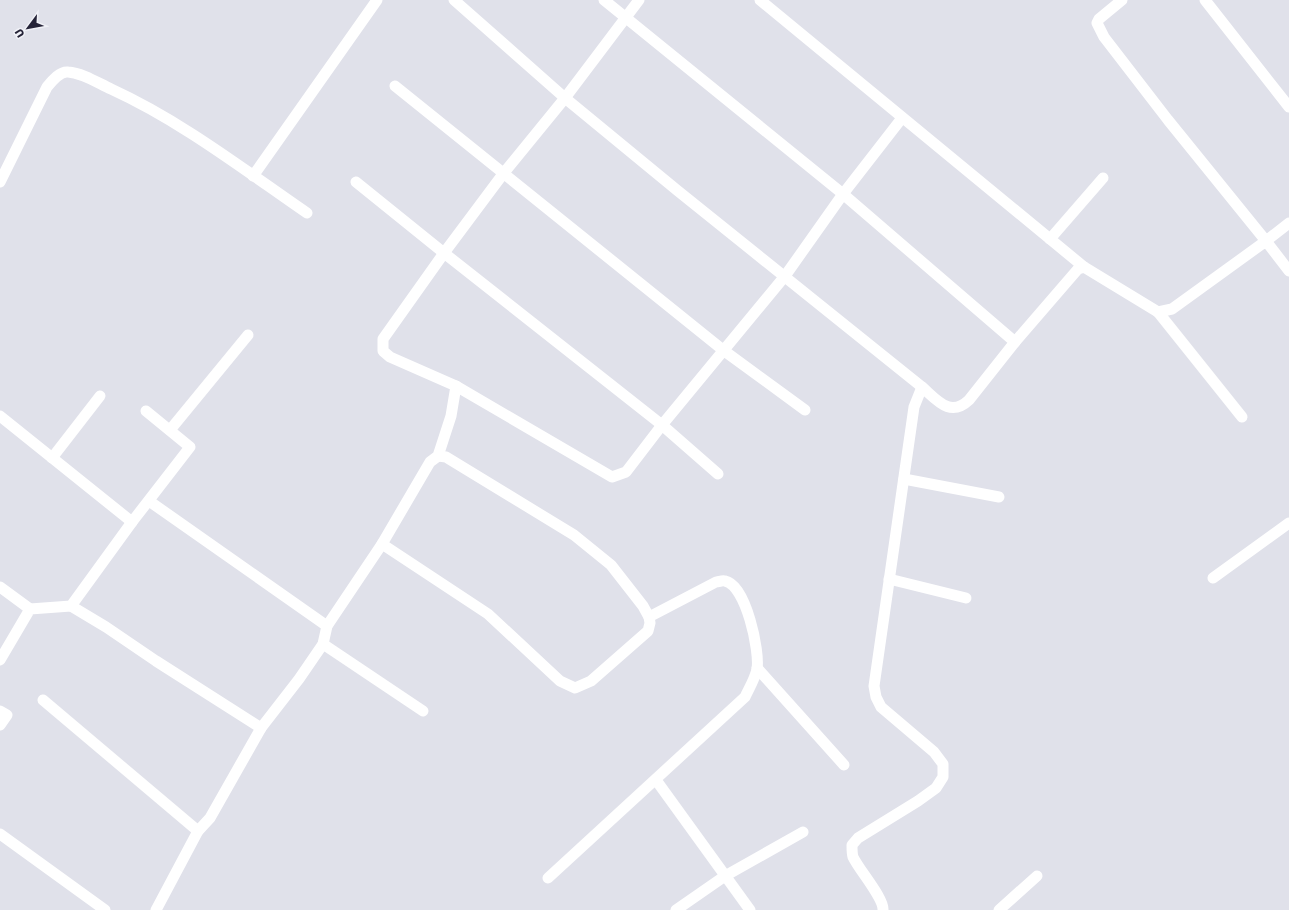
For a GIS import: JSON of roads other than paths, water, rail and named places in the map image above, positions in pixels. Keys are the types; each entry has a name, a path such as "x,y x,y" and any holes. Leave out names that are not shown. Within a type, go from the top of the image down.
{"street":[{"path":"253,176 377,0"},
{"path":"454,0 565,98 922,387 936,400 948,407 956,409 963,406 969,400 1015,342 1070,278 1078,269 1084,267"},
{"path":"604,0 843,194 1015,342"},
{"path":"639,0 565,98 503,174 444,253 383,339 383,350 390,357 456,386 612,477 626,472 662,425 785,276 843,194 902,118"},
{"path":"760,0 1084,267 1158,312 1242,417"},
{"path":"1122,0 1099,19 1097,23 1100,31 1168,120 1289,271"},
{"path":"1204,0 1289,107"},
{"path":"0,182 47,87 55,78 67,72 81,75 125,95 176,123 307,213"},
{"path":"395,86 723,350 805,410"},
{"path":"1050,239 1103,178"},
{"path":"356,182 662,425 718,474"},
{"path":"1158,312 1172,309 1289,223"},
{"path":"170,430 248,335"},
{"path":"156,910 198,831 210,818 261,728 323,644 327,626 382,544 430,462 438,456 451,416 456,386"},
{"path":"883,910 884,907 877,894 853,856 852,845 858,838 918,801 936,788 943,777 943,764 934,752 881,707 876,697 874,686 914,407 922,387"},
{"path":"52,458 100,396"},
{"path":"71,606 190,446 146,411"},
{"path":"0,416 132,522"},
{"path":"382,544 488,614 560,681 575,688 591,682 648,631 650,623 649,617 643,606 610,565 574,535 446,457 438,456"},
{"path":"904,479 999,497"},
{"path":"149,501 327,626"},
{"path":"1213,578 1289,523"},
{"path":"889,579 966,598"},
{"path":"548,878 745,697 753,680 757,668 757,650 753,628 741,598 732,584 724,581 716,582 649,617"},
{"path":"0,587 30,609 71,606 106,627 261,728"},
{"path":"0,660 30,609"},
{"path":"323,644 423,711"},
{"path":"757,668 844,765"},
{"path":"43,700 198,831"},
{"path":"0,711 7,715 0,725"},
{"path":"656,780 750,910"},
{"path":"676,910 725,876 803,832"},
{"path":"0,834 105,910"},
{"path":"999,910 1037,876"}]}
